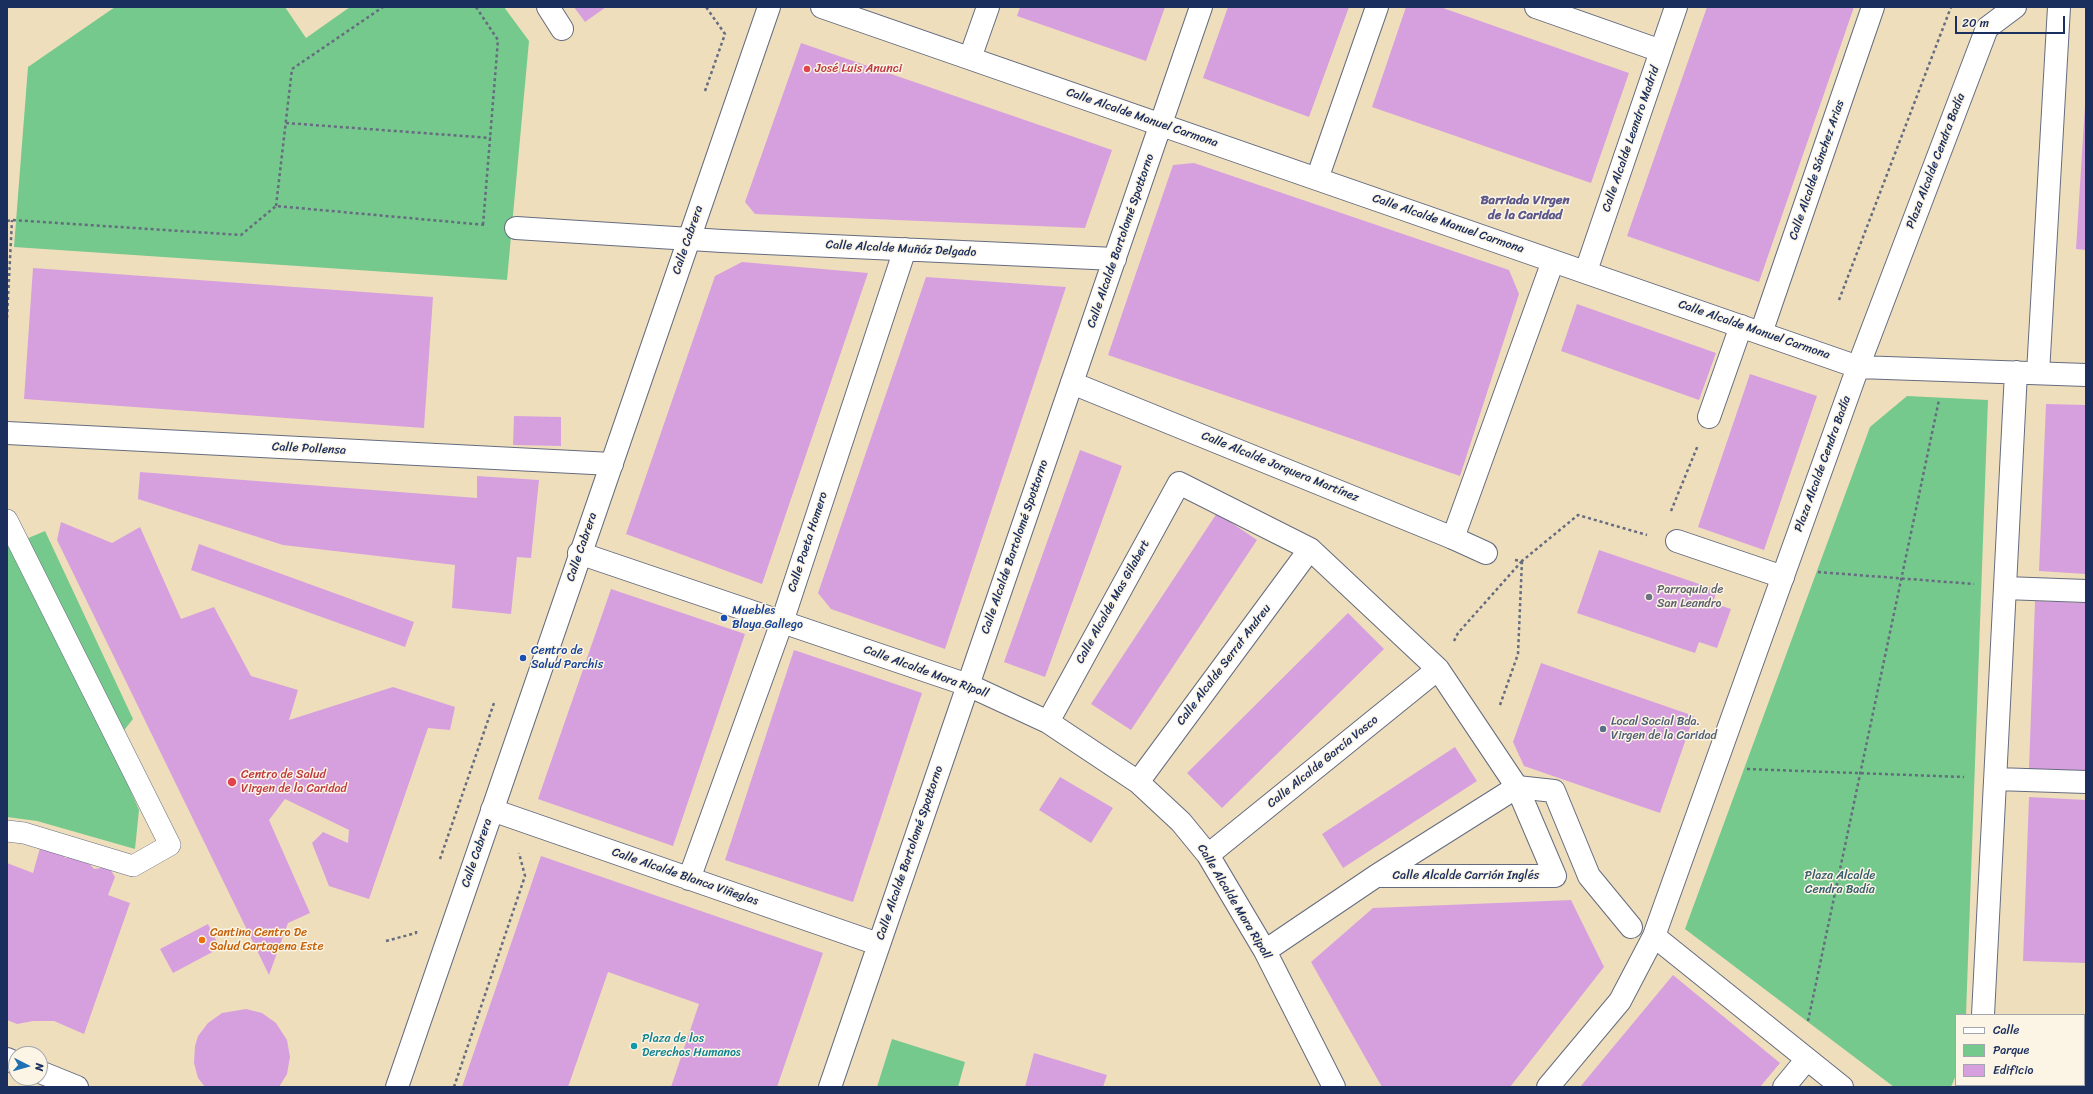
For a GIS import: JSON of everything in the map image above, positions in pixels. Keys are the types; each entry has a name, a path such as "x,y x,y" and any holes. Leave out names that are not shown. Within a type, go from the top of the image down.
{"street":[{"path":"548,7 562,29"},
{"name":"Calle Cabrera","path":"397,1087 579,553 612,464 688,239 769,7"},
{"name":"Calle Alcalde Manuel Carmona","path":"822,7 1553,261 1586,271 1858,367 2086,375"},
{"path":"970,58 988,7"},
{"name":"Calle Alcalde Bartolomé Spottorno","path":"830,1087 1115,259 1200,7"},
{"path":"1317,179 1377,7"},
{"path":"1536,7 1661,52"},
{"name":"Calle Alcalde Leandro Madrid","path":"1586,271 1676,7"},
{"name":"Calle Alcalde Sánchez Arias","path":"1761,333 1872,7"},
{"name":"Plaza Alcalde Cendra Badía","path":"1548,1087 1620,1002 1654,936 1858,367 1987,28 2015,7"},
{"path":"2038,373 2059,7"},
{"name":"Calle Alcalde Muñóz Delgado","path":"516,228 688,239 1115,259"},
{"name":"Calle Poeta Homero","path":"690,879 782,622 906,249"},
{"path":"1453,538 1553,261"},
{"path":"1709,417 1741,326"},
{"path":"1983,1014 2016,372"},
{"name":"Calle Alcalde Jorquera Martínez","path":"1072,383 1453,538 1486,553"},
{"name":"Calle Pollensa","path":"7,433 612,464"},
{"name":"Calle Alcalde Mas Gilabert","path":"1048,722 1179,483 1310,549"},
{"path":"1668,540 1783,577"},
{"path":"1310,549 1438,669 1517,787 1554,791 1589,876 1631,927"},
{"name":"Calle Alcalde Serrat Andreu","path":"1138,782 1310,549"},
{"name":"Calle Alcalde Mora Ripoll","path":"579,553 968,685 1048,722 1138,782 1181,822 1208,855 1265,951 1334,1087"},
{"path":"2005,588 2086,591"},
{"name":"Calle Alcalde García Vasco","path":"1208,855 1438,669"},
{"path":"1996,779 2086,782"},
{"name":"Calle Alcalde Carrión Inglés","path":"1265,951 1376,876 1517,787 1555,876 1376,876"},
{"name":"Calle Alcalde Blanca Viñeglas","path":"492,810 878,944"},
{"path":"1654,936 1842,1087"},
{"path":"1784,1087 1807,1059"},
{"path":"48,1075 77,1087"}],"lane":[{"path":"7,520 170,845 133,866 24,833 7,830"}],"path":[{"path":"7,221 12,220 241,235 276,206 292,69 383,7"},
{"path":"476,7 498,40 483,225"},
{"path":"706,7 725,34"},
{"path":"1839,300 1951,7"},
{"path":"286,123 491,138"},
{"path":"276,206 516,228"},
{"path":"7,318 12,220"},
{"path":"1790,1046 1808,1022 1940,397"},
{"path":"1438,669 1458,633 1522,561 1578,515 1668,540 1709,417"},
{"path":"1486,553 1522,561"},
{"path":"1487,742 1518,654 1522,561"},
{"path":"1817,572 1902,578 2005,588"},
{"path":"1744,769 1996,779"},
{"path":"454,1087 525,876 517,847"}],"green space":[{"path":"115,7 285,7 306,38 350,7 504,7 529,41 507,280 14,247 28,67"},
{"name":"Plaza Alcalde Cendra Badía","path":"1907,396 1988,400 1966,1014 1955,1014 1955,1077 1951,1087 1894,1087 1685,929 1870,427"},
{"path":"45,531 133,719 117,739 119,764 139,810 135,849 37,821 7,817 7,547"},
{"path":"2085,1014 2086,1087 1998,1087 2085,1086"},
{"path":"892,1039 965,1062 958,1087 877,1087"}],"building":[{"path":"574,7 606,7 585,22"},
{"path":"1020,7 1165,7 1146,61 1017,16"},
{"path":"1228,7 1349,7 1309,117 1203,78"},
{"path":"1406,7 1440,7 1629,73 1591,183 1372,107"},
{"path":"1707,7 1854,7 1759,282 1627,236"},
{"path":"801,43 1112,150 1085,228 755,214 745,202"},
{"path":"2086,105 2086,250 2076,249"},
{"path":"1194,163 1509,270 1519,294 1460,476 1108,355 1173,165"},
{"path":"742,262 868,273 762,584 626,534 715,276"},
{"path":"33,268 433,297 424,428 24,399"},
{"path":"926,277 1066,287 945,649 831,609 818,593"},
{"path":"1577,304 1716,353 1699,400 1561,351"},
{"path":"1750,374 1817,396 1764,550 1698,527"},
{"path":"2046,404 2086,405 2086,574 2039,571"},
{"path":"514,416 561,417 561,446 513,445"},
{"path":"1080,450 1122,466 1045,677 1004,662"},
{"path":"140,472 477,498 477,476 539,480 531,558 517,557 511,614 452,608 455,565 283,545 138,499"},
{"path":"1217,513 1257,540 1131,730 1091,704"},
{"path":"61,522 112,543 140,527 181,619 214,607 251,676 298,690 289,720 393,687 455,707 450,730 428,728 369,899 329,886 312,843 323,832 348,843 349,830 285,799 269,820 310,913 288,923 269,975 57,540"},
{"path":"199,544 414,622 405,647 191,570"},
{"name":"Parroquia de San Leandro","path":"1599,550 1717,590 1713,603 1731,609 1717,648 1699,642 1695,653 1577,613"},
{"path":"611,589 745,634 673,846 538,799"},
{"path":"2035,601 2086,603 2086,771 2029,769"},
{"path":"1348,613 1384,649 1222,808 1187,773"},
{"path":"794,650 922,693 853,902 725,860"},
{"name":"Local Social Bda. Virgen de la Caridad","path":"1541,663 1694,716 1660,813 1524,766 1513,742"},
{"path":"1455,747 1477,781 1343,868 1322,834"},
{"path":"1060,777 1113,808 1091,843 1039,810"},
{"path":"2029,797 2086,800 2086,963 2023,961"},
{"path":"58,846 65,858 82,855 94,869 109,867 115,877 108,895 130,903 84,1034 54,1021 33,1021 17,1024 7,1020 7,863 33,873 40,848"},
{"path":"541,856 823,953 777,1087 671,1087 699,1004 608,972 568,1087 462,1087"},
{"path":"1571,900 1604,967 1510,1087 1382,1087 1311,962 1373,908"},
{"path":"208,924 220,948 173,973 160,949"},
{"path":"1673,975 1780,1063 1760,1087 1580,1087"},
{"path":"246,1009 262,1013 276,1023 287,1040 290,1057 287,1074 279,1087 205,1087 198,1078 194,1063 195,1046 198,1036 208,1023 222,1013"},
{"path":"1034,1053 1107,1075 1103,1087 1025,1087"}],"place":[{"name":"José Luis Anunci","path":"807,69"},
{"name":"Parroquia de San Leandro","path":"1649,597"},
{"name":"Muebles Blaya Gallego","path":"724,618"},
{"name":"Centro de Salud Parchis","path":"523,658"},
{"name":"Local Social Bda. Virgen de la Caridad","path":"1603,729"},
{"name":"Centro de Salud Virgen de la Caridad","path":"232,782"},
{"name":"Cantina Centro De Salud Cartagena Este","path":"202,940"},
{"name":"Plaza de los Derechos Humanos","path":"634,1046"}],"district":[{"name":"Barriada Virgen de la Caridad","path":"1525,208"}]}
